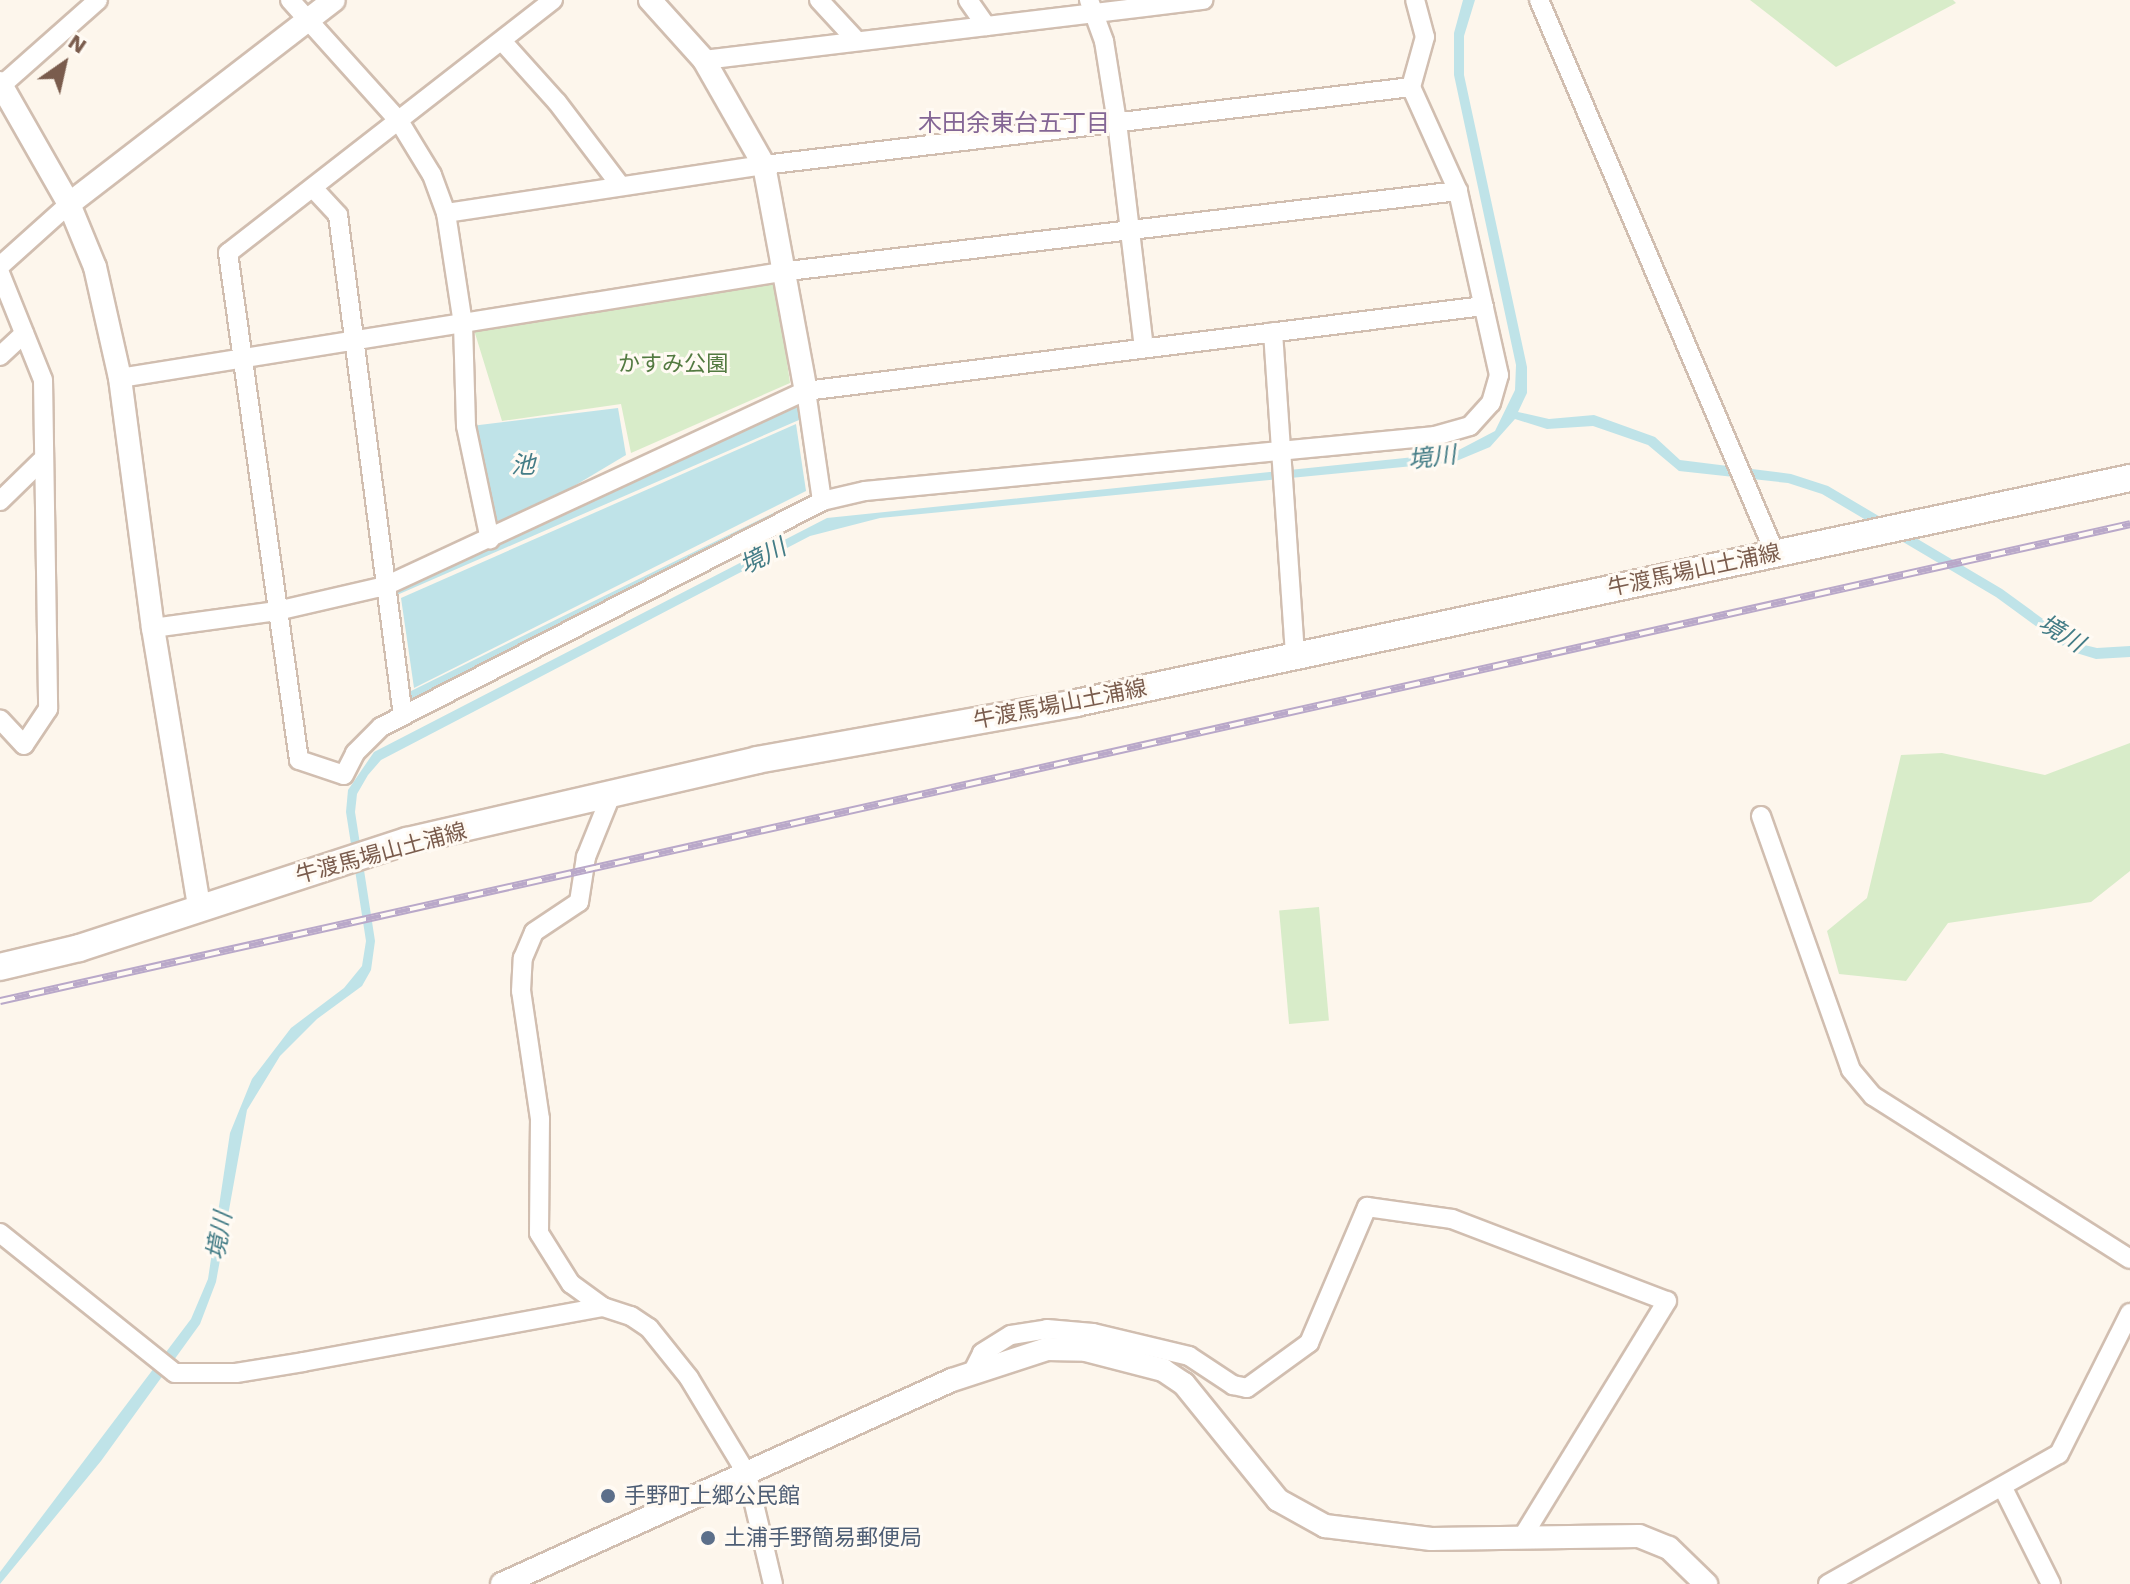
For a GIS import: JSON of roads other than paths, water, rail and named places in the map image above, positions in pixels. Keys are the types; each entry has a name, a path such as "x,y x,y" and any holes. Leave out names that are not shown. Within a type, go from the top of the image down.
{"main road":[{"name":"牛渡馬場山土浦線","path":"0,967 79,948 407,841 757,760 1076,703 2130,478"}],"street":[{"path":"98,0 1,84 69,204 95,267 120,378 153,628 199,907"},
{"path":"290,0 399,121 432,175 446,213 463,324 466,426 490,540"},
{"path":"0,266 69,204 334,0"},
{"path":"553,0 228,253 299,760 344,775 367,739 403,716 822,501 865,491 1435,436 1470,426 1491,403 1499,375 1458,191 1411,87 1425,37 1415,0"},
{"path":"650,0 704,60 764,165 788,271 822,501"},
{"path":"819,0 856,40"},
{"path":"968,0 986,26"},
{"path":"704,60 986,26 1092,6 1203,0"},
{"path":"1539,0 1775,553"},
{"path":"1092,6 1117,122 1144,347"},
{"path":"502,41 564,111 620,185"},
{"path":"446,213 764,165 1411,87"},
{"path":"313,188 338,215 403,716"},
{"path":"120,378 243,355 463,324 788,271 1458,191"},
{"path":"0,273 43,380 41,461 48,709 24,745 0,719"},
{"path":"153,628 277,611 385,586 806,391 1484,306"},
{"path":"1273,332 1295,656"},
{"path":"0,356 24,334"},
{"path":"0,501 41,461"},
{"path":"611,795 586,857 579,902 534,932 523,958 521,991 540,1119 539,1233 571,1284 603,1307 649,1328 689,1378 747,1474 773,1584"},
{"path":"1761,816 1851,1070 1873,1096 2130,1259"},
{"path":"972,1373 982,1353 1011,1335 1047,1329 1189,1356 1247,1388 1309,1343 1367,1207 1452,1219 1667,1301 1523,1536"},
{"path":"0,1233 155,1361 175,1373 236,1373 290,1365 603,1307"},
{"path":"1828,1584 2059,1454 2130,1313"},
{"path":"502,1584 972,1373 1047,1349 1129,1359 1184,1384 1261,1484 1297,1513 1325,1526 1386,1537 1639,1536 1669,1548 1706,1584"},
{"path":"2003,1488 2051,1584"}],"water":[{"name":"境川","path":"1463,0 1475,0 1464,36 1464,75 1527,367 1527,393 1518,412 1549,419 1594,415 1655,437 1680,460 1791,474 1828,486 2002,589 2076,643 2097,648 2130,646 2130,657 2096,659 2070,651 1996,597 1822,494 1788,483 1679,471 1648,445 1593,426 1547,429 1515,419 1490,447 1454,462 880,518 810,536 381,760 368,775 357,794 355,812 375,941 371,970 362,986 317,1019 280,1056 247,1110 216,1282 200,1324 101,1461 0,1584 0,1572 191,1319 208,1279 230,1133 252,1079 291,1028 344,988 362,966 366,941 346,812 348,790 374,752 827,518 1453,453 1495,431 1515,390 1516,365 1454,75 1454,33"},
{"path":"803,396 818,498 406,711 390,589","holes":["799,420 810,495 411,691 397,595"]},
{"name":"池","path":"618,408 626,455 492,535 471,426"},
{"path":"796,424 806,491 414,688 401,598"}],"railway":[{"path":"0,1001 2130,524"}],"place":[{"name":"手野町上郷公民館","path":"608,1496"},
{"name":"土浦手野簡易郵便局","path":"708,1538"}],"district":[{"name":"木田余東台五丁目","path":"1014,124"}],"park label":[{"name":"かすみ公園","path":"673,364"}]}
